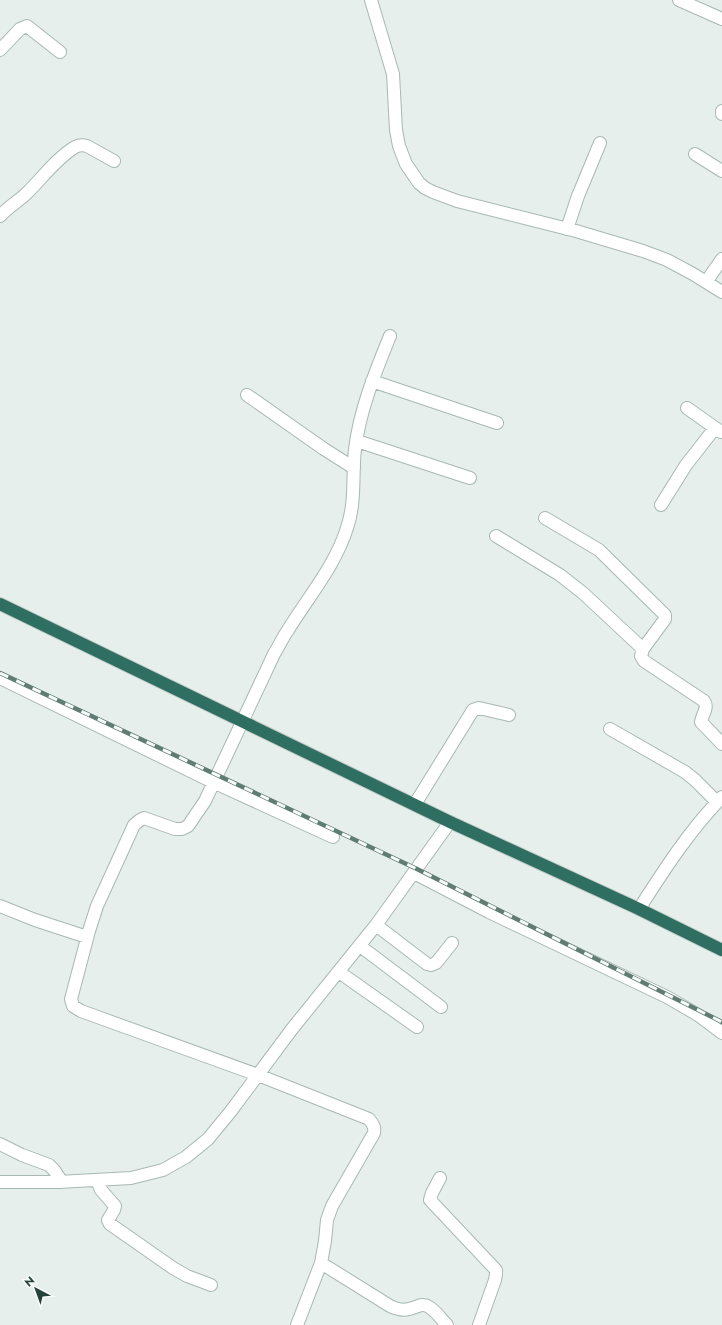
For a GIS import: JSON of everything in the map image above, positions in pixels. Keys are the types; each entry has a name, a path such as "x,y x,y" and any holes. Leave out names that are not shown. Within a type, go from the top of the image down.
{"highway":[{"path":"0,604 450,822 639,909 722,950"}],"street":[{"path":"371,0 393,74 396,130 399,146 406,164 415,178 425,188 457,201 567,229 643,251 693,274 722,292"},
{"path":"679,0 722,18"},
{"path":"0,50 20,29 27,26 60,52"},
{"path":"567,229 578,196 600,143"},
{"path":"0,216 27,193 52,166 70,150 77,146 87,146 114,161"},
{"path":"695,154 721,168"},
{"path":"706,282 722,259"},
{"path":"296,1325 321,1263 327,1220 332,1206 374,1133 373,1123 369,1119 258,1075 76,1009 71,1003 71,999 87,937 97,906 134,825 144,818 175,829 182,829 188,826 195,817 205,801 242,721 287,631 318,586 341,545 348,525 352,505 354,468 362,412 372,381 390,336"},
{"path":"372,381 497,423"},
{"path":"247,395 324,449 354,468"},
{"path":"661,505 686,465 718,430 687,408"},
{"path":"357,441 470,478"},
{"path":"545,518 599,550 664,613 666,617 665,619 643,649 641,656 644,661 706,703 706,709 701,722 722,744"},
{"path":"496,536 560,575 588,597 643,649"},
{"path":"0,678 126,738 213,782 333,837"},
{"path":"415,804 473,710 479,708 509,716"},
{"path":"610,728 685,772 719,800 676,850 639,909"},
{"path":"0,1182 62,1182 131,1178 163,1170 186,1157 208,1139 231,1111 292,1029 376,925 450,822"},
{"path":"414,873 489,912 667,998 698,1015 722,1033"},
{"path":"0,906 35,920 87,937"},
{"path":"376,925 427,964 431,965 436,963 452,943"},
{"path":"360,946 441,1007"},
{"path":"339,972 417,1027"},
{"path":"0,1144 22,1155 49,1165 62,1182"},
{"path":"440,1178 430,1200 496,1270 495,1280 479,1325"},
{"path":"97,1180 102,1190 115,1206 108,1220 110,1224 173,1268 187,1276 211,1285"},
{"path":"321,1263 390,1306 403,1310 424,1304 428,1306 447,1325"}],"railway":[{"path":"0,673 417,869 722,1022"}]}
